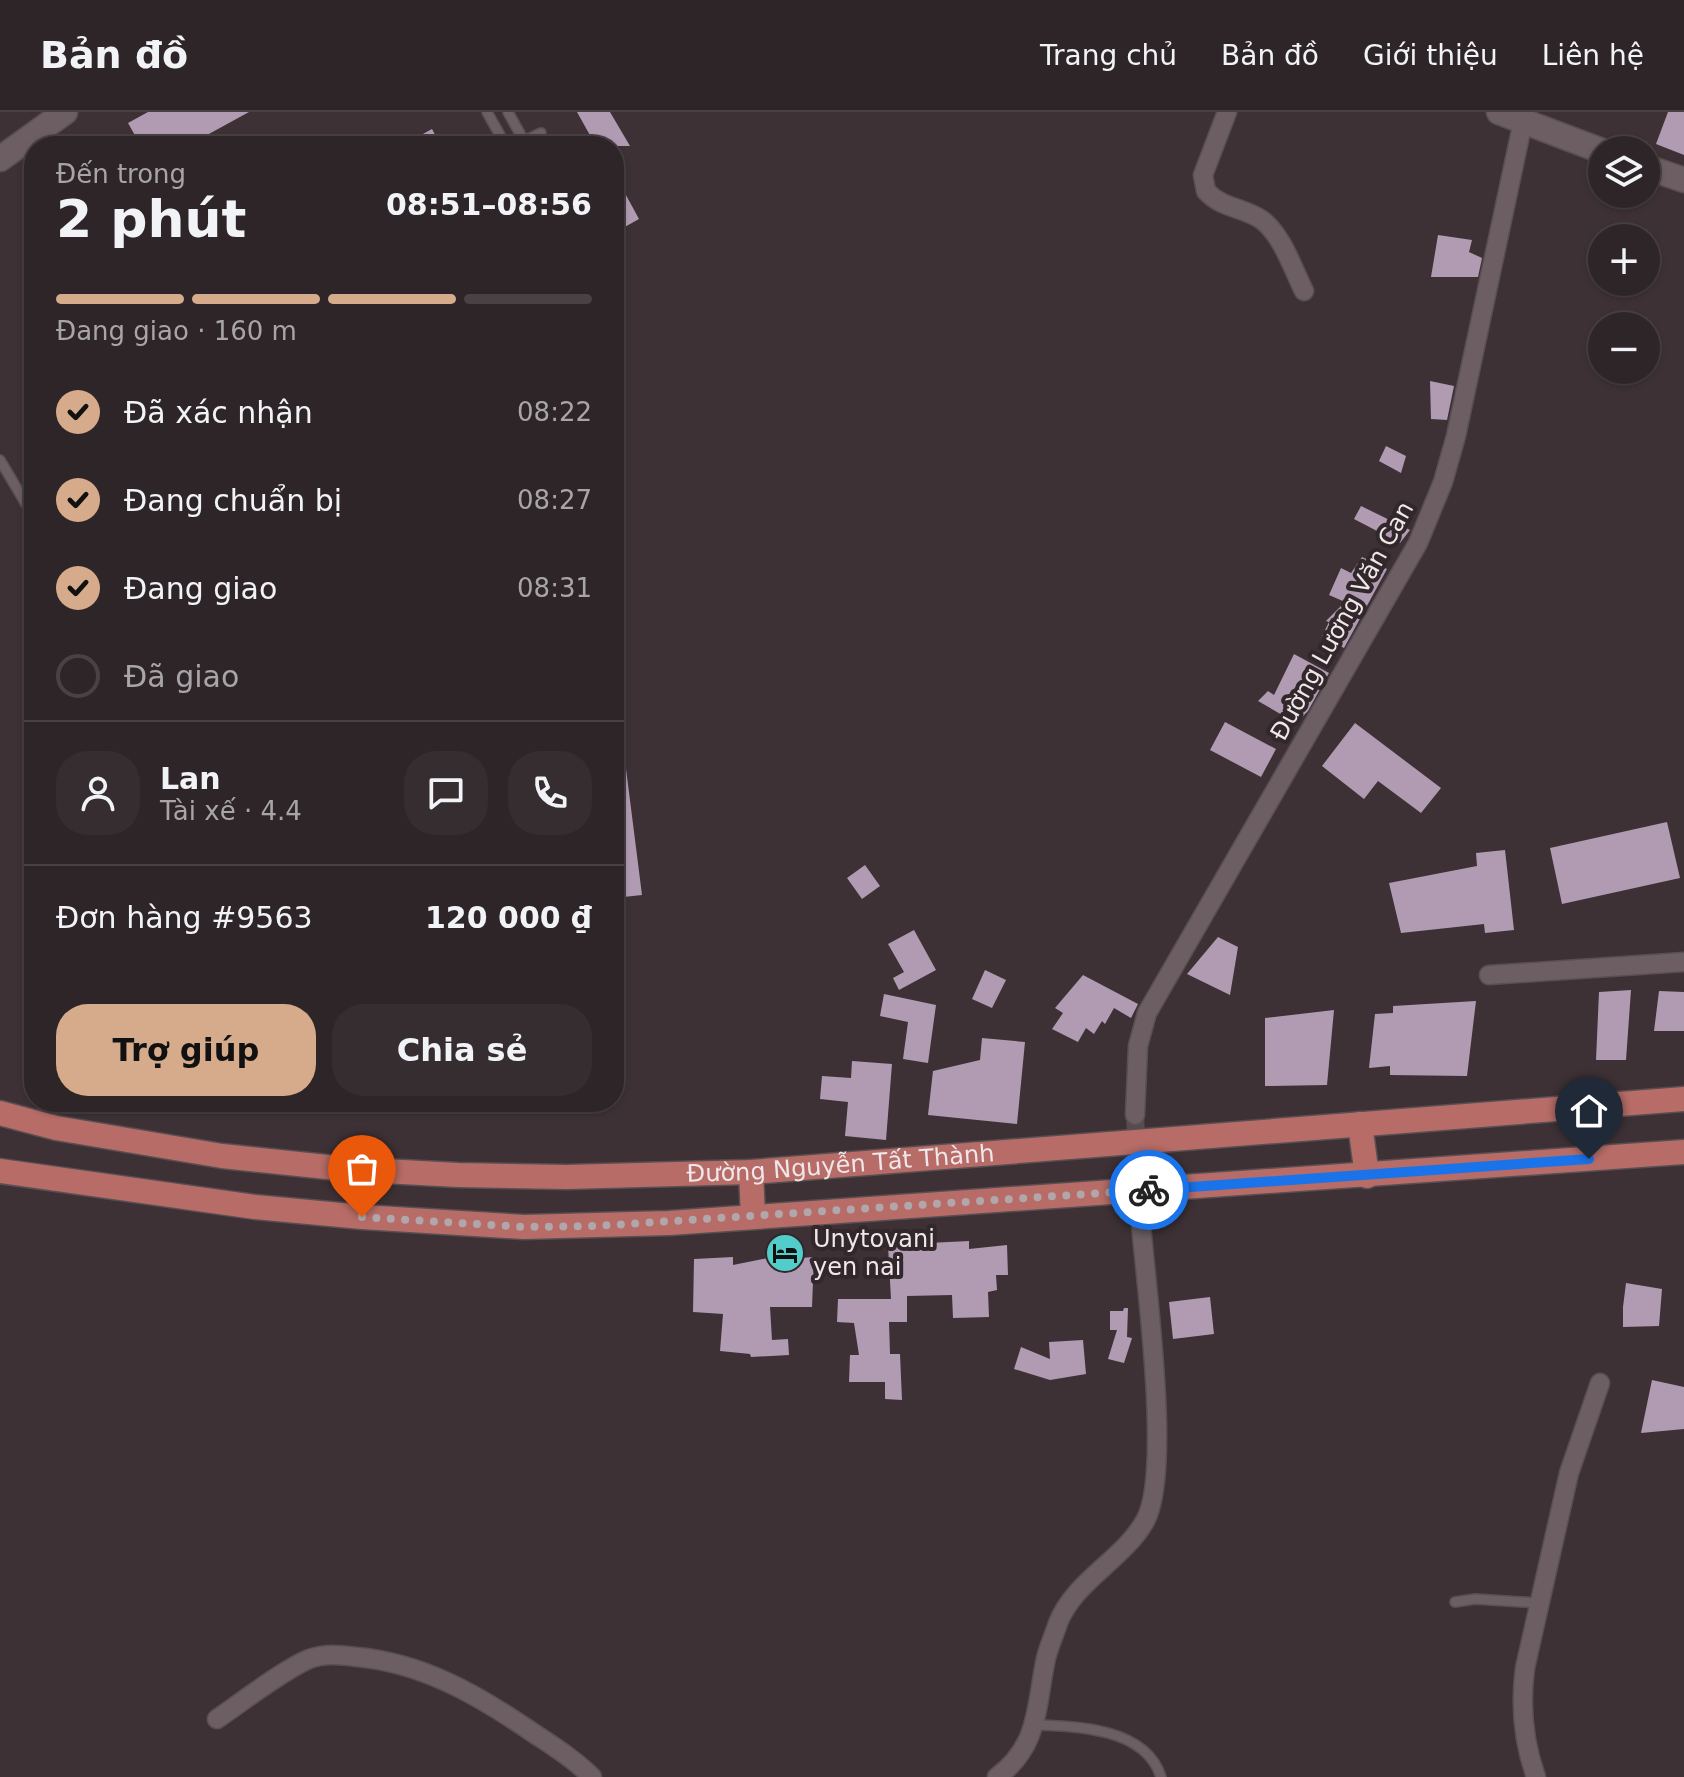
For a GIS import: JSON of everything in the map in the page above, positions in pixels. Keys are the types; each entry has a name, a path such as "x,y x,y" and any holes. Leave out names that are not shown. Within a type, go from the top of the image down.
{"main road":[{"name":"Đường Nguyễn Tất Thành","path":"0,1113 56,1128 222,1156 346,1169 567,1177 751,1172 1684,1099"},
{"path":"1360,1124 1367,1176"},
{"name":"Đường Nguyễn Tất Thành","path":"0,1171 255,1207 524,1227 753,1217 1684,1152"},
{"path":"751,1172 753,1217"}],"street":[{"path":"32,136 65,112"},
{"path":"1227,112 1203,175 1206,191 1224,206 1261,220 1275,235 1304,291"},
{"path":"1499,112 1524,116 1588,145"},
{"name":"Đường Lương Văn Can","path":"1135,1115 1138,1046 1147,1013 1418,543 1443,482 1464,404 1524,116"},
{"path":"0,159 24,142"},
{"path":"1660,172 1684,180"},
{"path":"1489,975 1684,962"},
{"path":"997,1777 1015,1764 1029,1741 1035,1725 1046,1659 1061,1617 1088,1581 1132,1539 1144,1523 1151,1506 1156,1446 1154,1381 1141,1224"},
{"path":"1536,1777 1524,1737 1522,1693 1574,1453 1600,1383"},
{"path":"217,1719 309,1659 328,1655 369,1658 410,1667 484,1699 577,1762 592,1777"}],"lane":[{"path":"487,112 500,136"},
{"path":"508,112 521,136"},
{"path":"535,136 541,133"},
{"path":"0,460 24,501"},
{"path":"1455,1602 1475,1599 1540,1603"},
{"path":"1035,1725 1065,1725 1116,1736 1143,1750 1156,1762 1161,1777"}],"building":[{"path":"148,112 249,112 205,136 135,136 128,123"},
{"path":"577,112 610,112 630,146 624,146 624,136 590,136"},
{"path":"1668,112 1684,112 1684,155 1660,146 1659,136"},
{"path":"432,129 436,136 419,136"},
{"path":"624,191 639,219 624,227"},
{"path":"1438,235 1472,240 1469,252 1482,258 1478,277 1431,277"},
{"path":"1430,381 1454,386 1447,420 1431,419"},
{"path":"1386,446 1406,456 1401,473 1379,461"},
{"path":"1361,506 1410,530 1400,543 1354,519"},
{"path":"1362,557 1387,569 1344,648 1322,636 1329,622 1326,621 1345,602 1329,595 1341,568 1351,573"},
{"path":"1294,654 1329,673 1308,711 1296,723 1258,701 1268,691 1274,695"},
{"path":"1225,722 1276,749 1261,777 1210,750"},
{"path":"1355,723 1441,788 1421,813 1378,781 1364,799 1322,766"},
{"path":"624,753 642,895 624,897"},
{"path":"1667,822 1680,878 1562,904 1550,848"},
{"path":"1505,850 1514,930 1485,933 1484,924 1401,933 1389,883 1477,866 1476,853"},
{"path":"865,865 880,886 862,899 847,878"},
{"path":"914,930 936,970 899,990 893,978 904,972 888,944"},
{"path":"1218,937 1238,947 1230,995 1187,974"},
{"path":"985,970 1006,980 992,1008 972,999"},
{"path":"1083,975 1138,1004 1131,1018 1114,1008 1105,1024 1102,1021 1094,1034 1086,1028 1078,1042 1052,1029 1063,1013 1055,1008"},
{"path":"1631,990 1626,1060 1596,1060 1599,992"},
{"path":"1659,991 1684,992 1684,1031 1654,1031"},
{"path":"884,994 936,1005 928,1063 903,1059 908,1022 880,1016"},
{"path":"1476,1001 1467,1076 1390,1075 1390,1066 1369,1068 1375,1014 1393,1013 1393,1006"},
{"path":"1334,1010 1327,1085 1265,1086 1265,1018"},
{"path":"982,1038 1025,1042 1017,1124 928,1115 933,1071 980,1060"},
{"path":"852,1061 892,1064 886,1140 845,1136 848,1102 820,1099 822,1076 851,1078"},
{"path":"969,1241 969,1249 1007,1245 1008,1275 996,1275 997,1290 988,1292 989,1317 953,1318 952,1295 907,1296 907,1322 889,1322 890,1354 900,1354 902,1400 885,1399 885,1382 849,1382 850,1355 859,1355 854,1323 837,1322 838,1299 891,1299 888,1245"},
{"path":"768,1256 788,1256 788,1259 814,1257 812,1307 770,1307 772,1340 788,1339 789,1355 751,1357 750,1354 720,1351 723,1314 693,1312 694,1259 733,1257 733,1265"},
{"path":"1626,1283 1662,1289 1659,1326 1623,1327"},
{"path":"1210,1297 1214,1334 1173,1339 1169,1302"},
{"path":"1128,1308 1127,1337 1132,1338 1124,1363 1108,1359 1117,1330 1110,1330 1110,1311 1123,1311"},
{"path":"1083,1340 1086,1374 1050,1380 1014,1369 1021,1347 1050,1359 1049,1342"},
{"path":"1652,1380 1684,1387 1684,1429 1641,1433"}],"tunnel":[{"path":"1135,1115 1141,1224"}],"way so far":[{"path":"362,1217 524,1227 596,1226 1149,1190"}],"place":[{"name":"Unytovani yen nai","path":"785,1253"}],"route":[{"path":"1149,1190 1589,1159"}]}
